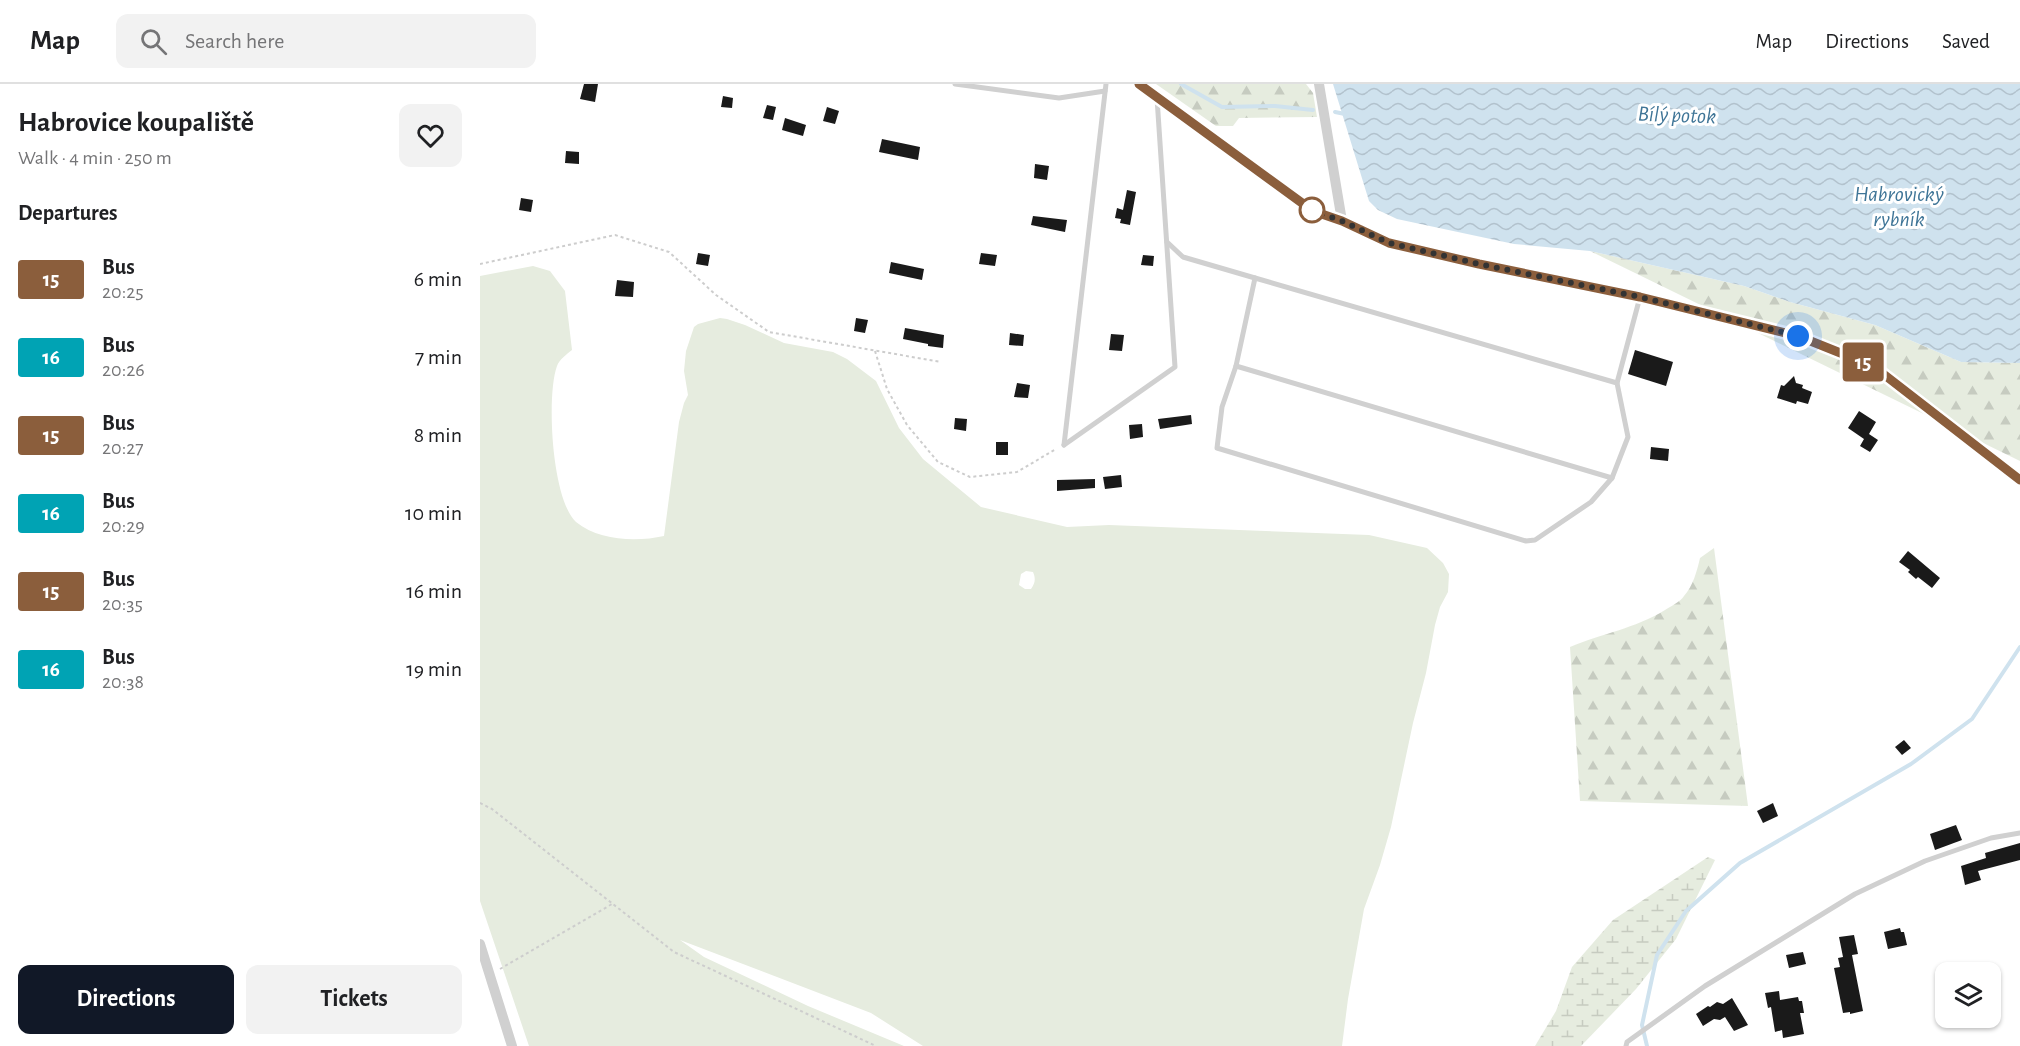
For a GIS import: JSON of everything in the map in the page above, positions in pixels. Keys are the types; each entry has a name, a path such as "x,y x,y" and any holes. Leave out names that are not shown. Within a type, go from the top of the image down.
{"street":[{"path":"1139,84 1313,211 1342,221 1389,243 1640,297 1798,336 1873,366 2020,480"},
{"path":"1319,84 1342,221"},
{"path":"480,944 485,976 512,1046"}],"lane":[{"path":"955,84 1059,98 1105,87 1064,445"},
{"path":"1064,445 1175,367 1157,98"},
{"path":"1167,242 1183,257 1617,383"},
{"path":"1255,278 1236,366 1222,407 1217,448 1526,541 1535,540 1591,502 1612,478 1628,437 1617,383 1640,297"},
{"path":"1236,366 1612,478"},
{"path":"1626,1046 1626,1042 1705,986 1855,894 1925,861 1991,838 2020,833"}],"path":[{"path":"480,264 615,235 669,252 716,295 769,332 941,362"},
{"path":"875,351 887,389 907,425 938,462 970,477 1017,472 1064,445"},
{"path":"480,803 492,809 674,952 876,1046"},
{"path":"485,976 612,904"}],"green space":[{"path":"1156,84 1306,84 1313,93 1317,117 1239,118 1233,126 1216,126"},
{"path":"1590,251 1744,286 1790,302 1875,325 1961,362 2020,363 2020,461"},
{"path":"533,266 550,271 565,291 572,350 558,364 554,380 553,447 561,493 568,510 576,522 596,533 630,539 664,536 679,422 688,395 684,371 686,351 694,327 720,318 745,325 784,343 833,352 847,359 876,381 899,428 923,459 981,507 1067,527 1109,525 1369,535 1427,548 1443,563 1449,574 1448,592 1440,607 1435,625 1391,827 1364,909 1342,1046 923,1046 871,1013 680,940 704,957 808,1006 904,1046 529,1046 480,901 480,276","holes":["1026,571 1033,572 1035,581 1031,589 1025,589 1019,585 1021,574"]},
{"path":"1714,548 1748,806 1580,801 1570,647 1642,622 1678,602 1692,583 1700,558"},
{"path":"1708,857 1715,860 1676,939 1636,989 1581,1046 1535,1046 1556,1011 1572,967 1613,920"}],"water":[{"name":"Habrovický rybník","path":"1333,84 2020,84 2020,363 1961,362 1875,325 1790,302 1744,286 1590,251 1514,244 1397,219 1378,210 1369,201"}],"building":[{"path":"584,84 598,84 595,102 580,99"},
{"path":"723,96 733,98 732,108 721,107"},
{"path":"767,105 776,107 773,120 763,118"},
{"path":"827,107 839,111 835,124 823,121"},
{"path":"785,118 806,125 803,136 782,130"},
{"path":"882,139 920,147 918,160 879,152"},
{"path":"566,151 579,152 579,164 565,163"},
{"path":"1035,164 1049,166 1047,180 1034,178"},
{"path":"1127,190 1136,192 1130,225 1120,223 1121,219 1115,218 1117,208 1123,210"},
{"path":"521,198 533,200 531,212 519,210"},
{"path":"1033,216 1067,220 1065,232 1031,225"},
{"path":"698,253 710,255 708,266 696,264"},
{"path":"981,253 997,255 995,266 979,264"},
{"path":"1143,255 1154,256 1153,266 1141,265"},
{"path":"891,262 924,269 922,280 889,273"},
{"path":"617,280 634,282 633,297 615,296"},
{"path":"856,318 868,320 865,333 854,331"},
{"path":"905,328 944,335 943,348 903,339"},
{"path":"1010,333 1024,335 1023,346 1009,345"},
{"path":"1111,334 1124,335 1122,351 1109,350"},
{"path":"1635,350 1673,362 1666,386 1628,374"},
{"path":"1794,376 1796,383 1812,392 1808,404 1797,401 1796,404 1777,398 1781,385 1784,386"},
{"path":"1017,383 1030,385 1028,398 1014,397"},
{"path":"1859,411 1876,422 1869,434 1878,440 1870,452 1860,446 1864,439 1848,428"},
{"path":"1191,415 1192,424 1160,429 1158,419"},
{"path":"955,418 967,419 966,431 954,429"},
{"path":"1142,424 1143,437 1130,439 1129,425"},
{"path":"996,442 1008,442 1008,455 996,455"},
{"path":"1651,447 1669,449 1668,461 1650,459"},
{"path":"1121,475 1122,487 1105,489 1103,477"},
{"path":"1095,479 1095,488 1057,491 1057,480"},
{"path":"1908,551 1940,578 1932,588 1918,577 1916,579 1908,572 1910,570 1899,562"},
{"path":"1904,740 1911,748 1902,755 1895,747"},
{"path":"1773,803 1778,816 1763,823 1757,811"},
{"path":"1956,825 1962,840 1935,850 1930,834"},
{"path":"2020,843 2020,860 1978,871 1981,880 1965,885 1961,866 1986,858 1985,853"},
{"path":"1900,928 1901,932 1904,932 1907,945 1888,949 1884,932"},
{"path":"1854,935 1858,954 1852,955 1863,1011 1850,1014 1850,1012 1843,1013 1834,968 1840,967 1838,958 1843,957 1839,937"},
{"path":"1803,952 1806,964 1789,968 1786,955"},
{"path":"1779,991 1780,1000 1798,997 1799,1001 1802,1001 1804,1013 1800,1013 1804,1034 1783,1038 1782,1030 1775,1032 1771,1007 1768,1008 1765,993"},
{"path":"1732,998 1748,1025 1734,1031 1725,1017 1720,1020 1714,1019 1703,1026 1696,1014 1717,1002 1723,1004"}],"waterway":[{"name":"Bílý potok","path":"1181,84 1222,107 1275,106 1313,110"},
{"name":"Bílý potok","path":"1335,112 1345,114"},
{"path":"1647,1046 1642,1025 1657,955 1686,911 1740,863 1911,764 1972,719 2020,647"}],"bus line":[{"name":"15","path":"1139,84 1313,211 1342,221 1389,243 1640,297 1798,336 1873,366 2020,480"}],"route":[{"path":"1312,210 1389,243 1640,297 1798,336"}]}
